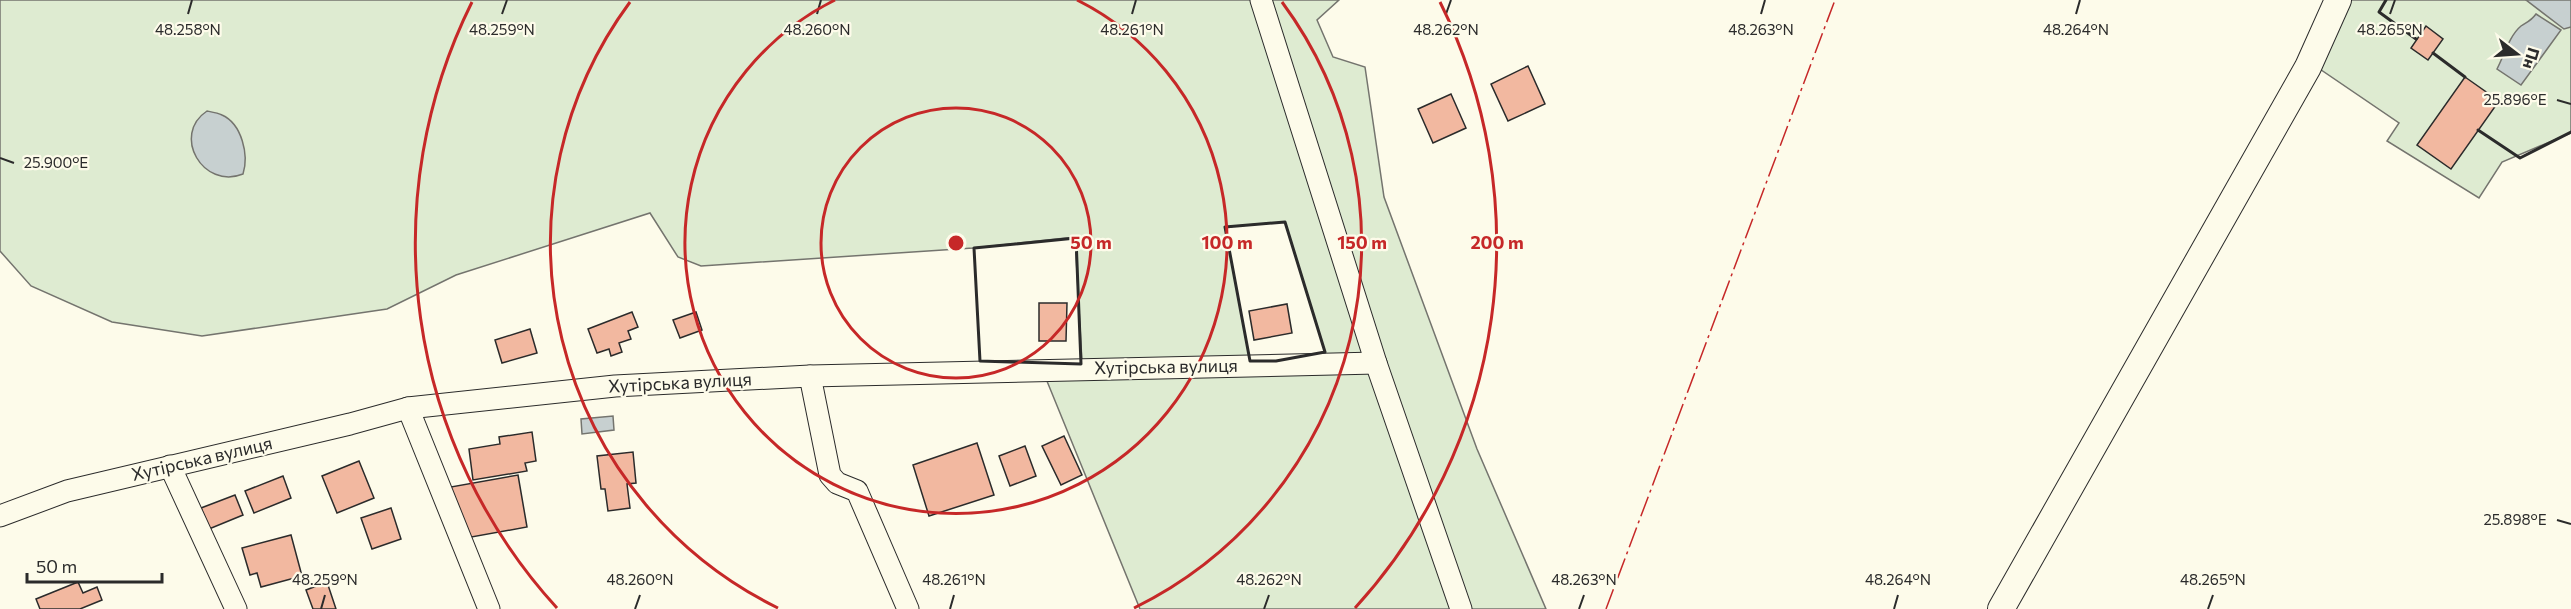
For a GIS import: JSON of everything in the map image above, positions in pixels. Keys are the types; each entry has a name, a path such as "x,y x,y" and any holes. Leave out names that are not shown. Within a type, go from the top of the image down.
{"main road":[{"path":"2001,609 2308,67 2338,0"}],"street":[{"path":"1261,0 1376,363 1461,609"},
{"name":"Хутірська вулиця","path":"0,516 67,491 350,424 408,408 615,386 810,376 1376,363"},
{"path":"810,376 830,475 837,483 857,491 908,609"},
{"path":"408,408 489,609"},
{"path":"170,466 236,609"}],"green space":[{"path":"0,0 1339,0 1317,20 1333,57 1365,67 1384,197 1477,449 1546,609 1140,609 1040,364 1082,362 1075,237 973,248 701,266 678,257 650,213 456,275 387,309 202,336 112,322 31,286 0,251","holes":["1285,222 1325,352 1276,361 1250,361 1225,227"]},
{"path":"2339,0 2571,0 2571,133 2502,162 2479,198 2387,141 2399,123 2311,63"}],"shaded area":[{"path":"2526,0 2571,0 2571,27 2564,29"},
{"path":"2536,14 2561,30 2521,85 2497,69 2513,35"},
{"path":"207,111 220,114 235,125 244,149 243,174 228,177 215,174 196,158 192,146 192,133 197,121"},
{"path":"613,416 614,430 582,434 581,419"}],"building":[{"path":"2426,26 2443,39 2428,60 2411,48"},
{"path":"1528,66 1545,104 1508,121 1491,84"},
{"path":"2465,77 2499,101 2451,169 2417,145"},
{"path":"1451,94 1466,128 1433,143 1418,109"},
{"path":"1039,303 1067,303 1066,341 1039,341"},
{"path":"1287,304 1292,333 1254,340 1249,311"},
{"path":"632,312 638,327 628,331 631,339 619,343 622,352 611,356 609,349 597,353 588,329"},
{"path":"696,312 702,330 680,338 673,320"},
{"path":"530,329 537,353 502,363 495,340"},
{"path":"532,432 536,461 525,463 527,471 473,480 469,449 500,444 499,437"},
{"path":"1064,436 1082,475 1061,485 1042,446"},
{"path":"977,443 994,495 929,516 913,465"},
{"path":"1025,446 1036,476 1010,486 999,456"},
{"path":"633,452 636,483 627,484 630,508 608,511 605,489 601,489 597,456"},
{"path":"359,461 374,498 337,513 322,476"},
{"path":"518,475 527,527 455,540 445,488"},
{"path":"283,476 291,498 254,513 245,491"},
{"path":"235,495 243,515 209,529 201,508"},
{"path":"391,508 401,539 372,549 361,518"},
{"path":"291,535 302,576 261,587 257,573 250,575 242,548"},
{"path":"78,582 83,593 97,587 102,600 80,609 40,609 36,599"},
{"path":"327,582 336,609 313,609 306,590"}],"wall":[{"path":"2386,0 2379,12 2416,39"},
{"path":"2433,53 2465,77"},
{"path":"2478,130 2520,158 2571,132"},
{"path":"1285,222 1325,352 1276,361 1250,361 1225,227 1285,222"},
{"path":"1076,238 1081,364 980,361 974,248 1076,238"}],"power":[{"path":"1606,609 1835,0"}]}
